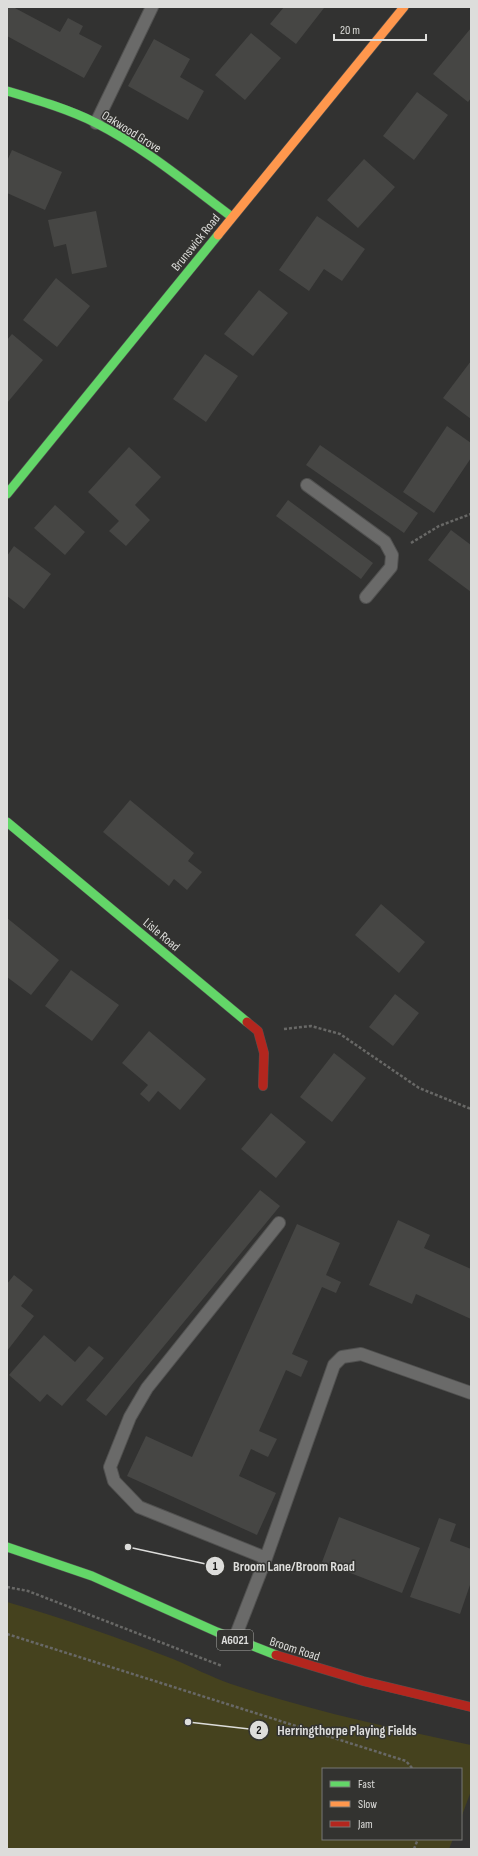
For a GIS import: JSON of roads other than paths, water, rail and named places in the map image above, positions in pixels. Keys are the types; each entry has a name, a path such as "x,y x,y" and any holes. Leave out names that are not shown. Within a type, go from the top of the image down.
{"street":[{"name":"Brunswick Road","path":"7,494 404,7"},
{"name":"Oakwood Grove","path":"7,91 60,107 96,123 133,144 232,217"},
{"name":"Lisle Road","path":"7,822 258,1031 264,1053 263,1086"},
{"name":"Broom Road","path":"7,1547 62,1564 105,1581 234,1640 303,1665 349,1678 471,1707"}],"lane":[{"path":"96,123 152,7"},
{"path":"307,485 385,542 392,554 391,567 366,597"},
{"path":"266,1558 139,1507 114,1481 110,1467 130,1417 147,1388 279,1223"},
{"path":"234,1640 266,1558 334,1365 342,1357 361,1354 471,1393"}],"place":[{"name":"Broom Lane/Broom Road","path":"128,1547"},
{"name":"Herringthorpe Playing Fields","path":"188,1722"}]}
